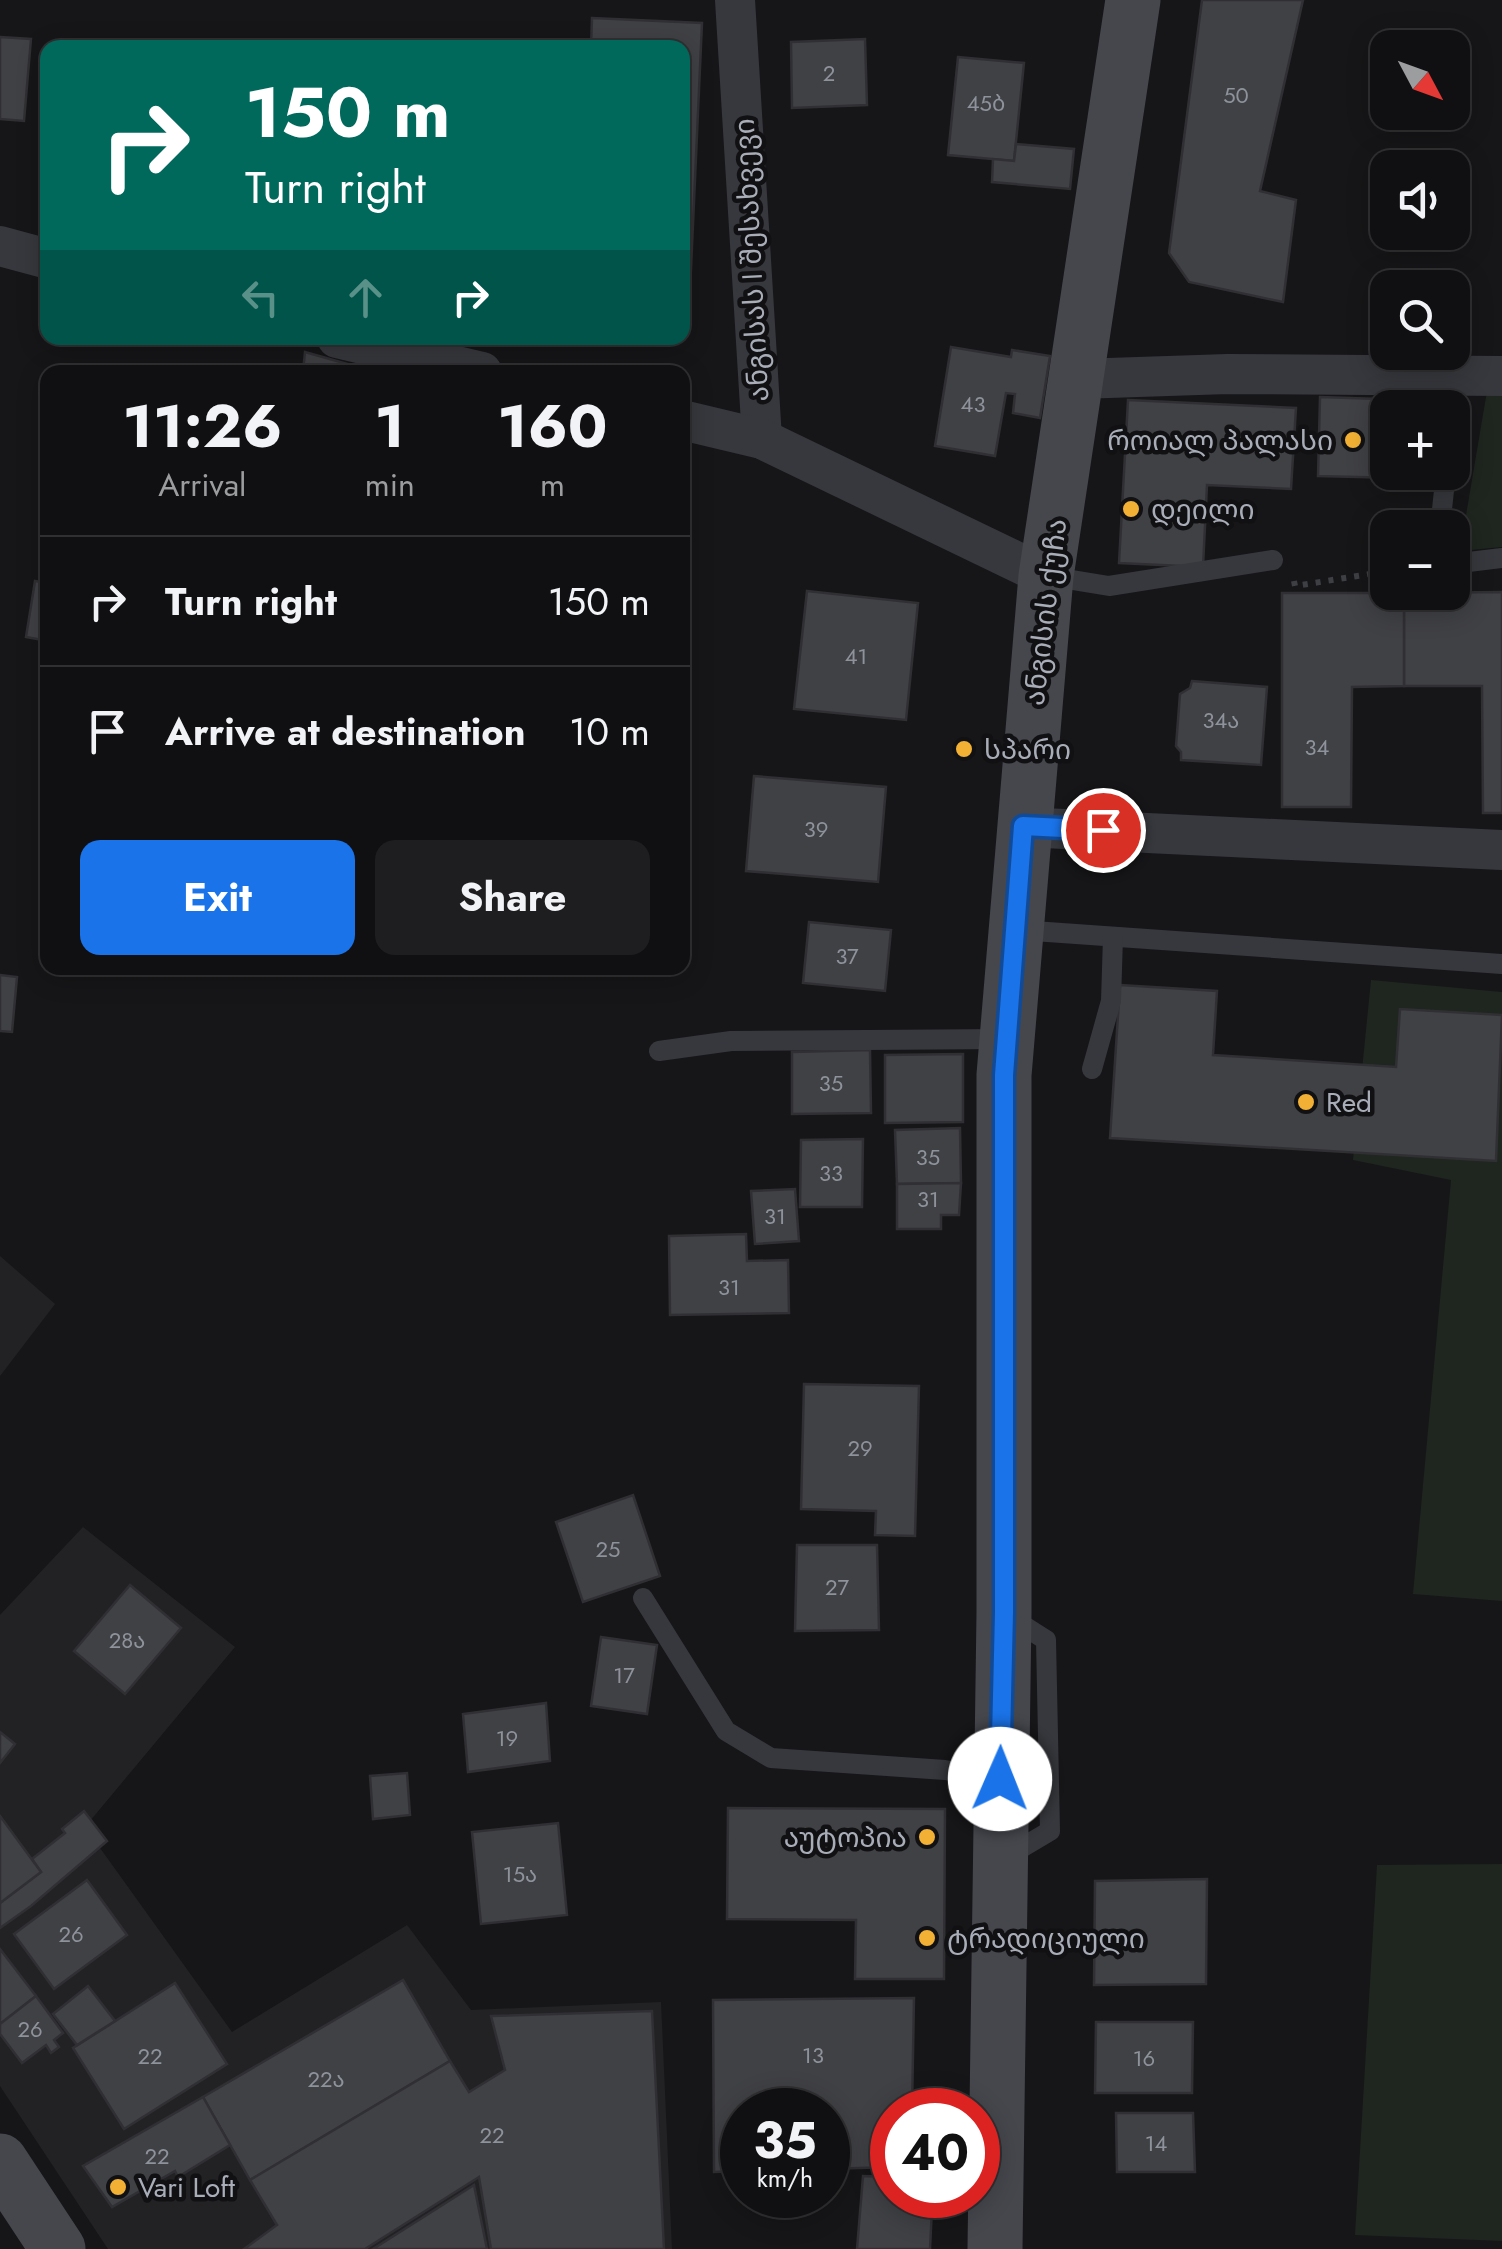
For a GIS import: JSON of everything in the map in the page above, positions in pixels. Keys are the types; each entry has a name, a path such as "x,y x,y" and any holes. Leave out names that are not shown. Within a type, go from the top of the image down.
{"street":[{"name":"ანგისას I შესახვევი","path":"690,422 762,438 736,0"},
{"name":"ანგისის ქუჩა","path":"996,2249 1006,1039 1046,576 1133,0"},
{"path":"0,246 40,258"},
{"path":"367,345 452,365"},
{"path":"1078,379 1228,374 1429,390"},
{"path":"1460,390 1502,376"},
{"path":"762,438 1046,576"},
{"path":"1023,826 1502,850"},
{"path":"0,2161 58,2249"}],"lane":[{"path":"1470,562 1502,558"},
{"path":"1046,576 1108,586 1273,560"},
{"path":"1017,930 1502,964"},
{"path":"1092,1070 1111,1001 1112,937"},
{"path":"660,1051 731,1041 1006,1039"},
{"path":"643,1598 726,1732 770,1758 945,1770 1000,1779"},
{"path":"998,1861 1050,1831 1046,1640 1004,1613"}],"path":[{"path":"1273,560 1288,558 1295,586 1370,575"}],"shaded area":[{"path":"1488,385 1502,385 1502,547 1470,550 1470,510 1467,510"},
{"path":"1371,980 1502,992 1502,1601 1413,1594 1451,1180 1353,1160"},
{"path":"0,1256 55,1304 0,1376"},
{"path":"83,1527 235,1647 85,1827 232,2032 407,1925 471,2010 661,2002 672,2249 108,2249 0,2086 0,1615"},
{"path":"1502,1864 1502,2241 1355,2235 1377,1865"}],"building":[{"path":"1202,0 1303,0 1260,191 1296,200 1283,302 1189,282 1169,253"},
{"path":"592,18 702,23 690,291 690,40 591,40"},
{"path":"0,37 31,39 24,121 0,119"},
{"path":"865,39 867,105 792,108 791,42"},
{"path":"958,57 1024,63 1014,161 948,155"},
{"path":"1016,144 1074,149 1070,189 992,182 993,159 1014,161"},
{"path":"951,347 1011,357 1012,350 1050,356 1040,418 1013,413 1015,394 1006,393 995,456 935,446"},
{"path":"305,352 351,365 304,365"},
{"name":"როიალ პალასი","path":"1320,397 1370,399 1370,477 1318,476"},
{"path":"1128,400 1296,408 1291,489 1207,485 1203,567 1119,563"},
{"path":"35,581 40,582 40,640 26,637"},
{"path":"807,591 918,603 906,720 794,709"},
{"path":"1470,592 1502,592 1502,813 1483,813 1482,686 1404,686 1404,610 1470,610"},
{"path":"1282,593 1370,593 1370,610 1404,610 1404,686 1352,687 1351,807 1282,807"},
{"path":"1192,681 1267,687 1261,765 1181,760 1176,746 1180,694 1190,688"},
{"path":"754,776 886,787 878,882 746,871"},
{"path":"809,922 891,930 885,991 803,983"},
{"path":"0,975 17,977 12,1032 0,1031"},
{"name":"Red","path":"1120,985 1217,991 1213,1055 1396,1067 1400,1009 1502,1015 1496,1161 1110,1138"},
{"path":"870,1050 871,1113 792,1114 792,1052"},
{"path":"963,1054 963,1122 885,1123 885,1055"},
{"path":"960,1128 961,1183 897,1184 895,1130"},
{"path":"863,1139 862,1207 800,1207 801,1140"},
{"path":"961,1183 959,1215 941,1215 941,1229 897,1229 897,1184"},
{"path":"795,1189 799,1241 755,1244 751,1191"},
{"path":"746,1234 747,1261 788,1260 789,1313 670,1315 669,1236"},
{"path":"804,1384 919,1386 915,1536 875,1535 876,1511 801,1509"},
{"path":"633,1495 660,1576 583,1602 556,1522"},
{"path":"797,1545 877,1545 879,1630 795,1631"},
{"path":"130,1585 181,1628 125,1694 74,1651"},
{"path":"601,1637 657,1645 647,1714 591,1706"},
{"path":"546,1703 550,1761 468,1772 463,1714"},
{"path":"0,1732 15,1744 0,1763"},
{"path":"407,1773 410,1815 373,1819 370,1776"},
{"path":"728,1808 945,1809 944,1979 855,1979 856,1920 727,1919"},
{"path":"84,1811 107,1841 0,1928 0,1903 41,1872 32,1859 65,1833 62,1829"},
{"path":"0,1816 41,1872 0,1903"},
{"path":"558,1823 567,1915 481,1924 472,1832"},
{"path":"1207,1879 1206,1984 1094,1985 1095,1881"},
{"path":"87,1880 127,1935 54,1989 14,1934"},
{"path":"0,1949 36,1996 0,2024"},
{"path":"403,1980 450,2061 250,2180 203,2097"},
{"path":"175,1983 227,2064 124,2129 73,2048"},
{"path":"88,1986 115,2021 77,2045 53,2014"},
{"path":"36,1996 63,2033 54,2040 59,2047 51,2053 46,2045 22,2063 0,2034 0,2024"},
{"path":"914,1998 912,2088 870,2088 870,2168 850,2168 850,2088 720,2088 720,2172 714,2172 713,2000"},
{"path":"652,2011 664,2249 491,2249 479,2177 365,2249 244,2249 277,2225 250,2180 450,2061 469,2092 505,2070 491,2016"},
{"path":"1096,2022 1193,2022 1192,2093 1095,2093"},
{"path":"203,2097 230,2145 178,2177 175,2171 112,2207 83,2166"},
{"path":"1116,2113 1193,2113 1195,2172 1117,2172"},
{"path":"863,2176 870,2176 870,2218 932,2218 930,2249 857,2249"},
{"path":"474,2185 487,2249 373,2249"}],"place":[{"name":"როიალ პალასი","path":"1353,440"},
{"name":"დეილი","path":"1131,509"},
{"name":"სპარი","path":"964,749"},
{"name":"Red","path":"1306,1102"},
{"name":"აუტოპია","path":"927,1837"},
{"name":"ტრადიციული","path":"927,1938"},
{"name":"Vari Loft","path":"118,2187"}],"route":[{"path":"1000,1779 1004,1613 1004,1075 1023,826 1103,830"}]}
